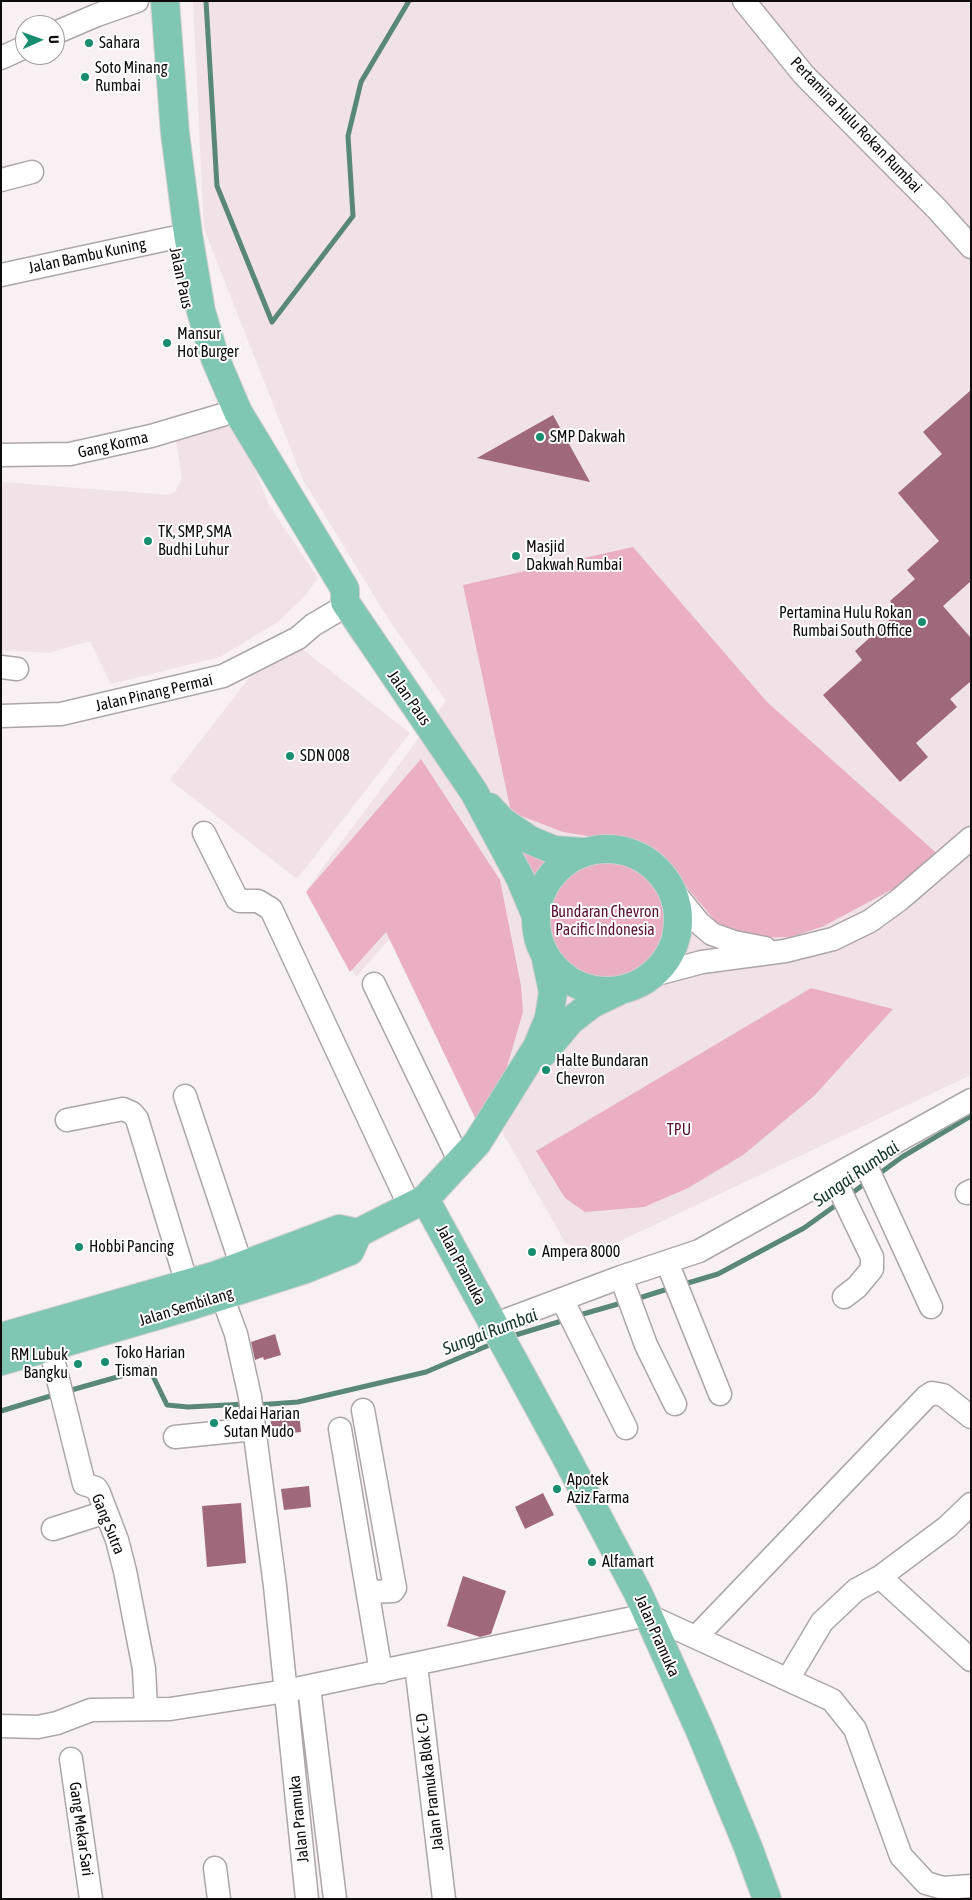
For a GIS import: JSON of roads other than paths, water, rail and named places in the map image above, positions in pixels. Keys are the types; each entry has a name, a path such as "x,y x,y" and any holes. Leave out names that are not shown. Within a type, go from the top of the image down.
{"main road":[{"name":"Jalan Paus","path":"150,1 172,238 188,314 222,415 275,507 314,567 334,596 349,608 474,792 520,878 536,916"},
{"name":"Jalan Paus","path":"165,1 175,134 188,234 201,311 215,358 238,412 345,589 349,608"},
{"name":"Jalan Paus","path":"474,792 502,821 530,840 554,850 583,852"},
{"path":"601,849 622,850 634,854 661,873 671,888 677,905 678,924 675,942 667,960 653,975 635,987 617,992 598,992 579,986 561,976 546,959 538,938 536,916 541,894 552,875 566,861 583,852 601,849"},
{"name":"Jalan Sembilang","path":"1,1361 222,1296 303,1270 349,1238 418,1203 476,1143 537,1047 549,1018 553,992 546,959"},
{"name":"Jalan Sembilang","path":"510,1090 570,1021 592,1004 617,992"},
{"name":"Jalan Pramuka","path":"418,1203 510,1354 608,1535 647,1614 704,1742 748,1847 767,1899"},
{"name":"Jalan Sembilang","path":"1,1337 349,1238"}],"street":[{"path":"65,29 96,15 137,1"},
{"name":"Pertamina Hulu Rokan Rumbai","path":"744,1 804,75 937,209 971,247"},
{"path":"1,58 15,52"},
{"path":"1,180 32,172"},
{"name":"Jalan Bambu Kuning","path":"2,271 172,238"},
{"name":"Gang Korma","path":"1,455 70,454 151,436 222,415"},
{"name":"Jalan Pinang Permai","path":"1,716 61,714 223,676 298,638 306,638 349,608"},
{"path":"204,833 237,899 240,901 258,901 272,910 418,1203"},
{"path":"653,975 702,962 784,951 833,939 870,921 899,900 971,838"},
{"path":"671,888 700,923 712,934 734,942 784,951"},
{"path":"374,984 459,1160"},
{"path":"184,1096 242,1267"},
{"path":"493,1325 568,1312 673,1278 699,1251 841,1192 971,1100"},
{"path":"67,1120 123,1109 132,1112 137,1119 187,1284"},
{"path":"869,1173 931,1306"},
{"path":"841,1192 872,1257 872,1269 857,1287 844,1297"},
{"path":"673,1278 720,1394"},
{"path":"627,1293 646,1346 675,1404"},
{"name":"Jalan Pramuka","path":"222,1296 236,1334 252,1412 286,1691 307,1899"},
{"path":"568,1312 626,1428"},
{"name":"Gang Sutra","path":"50,1346 84,1484 96,1488 117,1540 126,1571 144,1669 146,1709"},
{"path":"696,1637 926,1397 932,1393 944,1395 971,1417"},
{"path":"363,1410 395,1588 393,1591 369,1592"},
{"path":"175,1437 252,1412"},
{"path":"340,1430 369,1592 381,1672"},
{"path":"788,1679 822,1622 856,1590 880,1577 947,1527 971,1504"},
{"path":"53,1528 106,1512"},
{"path":"880,1577 971,1660"},
{"path":"1,1726 38,1727 57,1724 91,1710 170,1709 286,1691 416,1665 647,1614 832,1700 855,1729 901,1856 926,1883 943,1888 968,1891"},
{"name":"Jalan Pramuka Blok C-D","path":"416,1665 444,1899"},
{"path":"309,1687 335,1899"},
{"name":"Gang Mekar Sari","path":"71,1759 91,1899"},
{"path":"215,1868 219,1899"}],"waterway":[{"path":"206,1 217,186 272,322"},
{"path":"272,322 353,216 348,136 361,82 409,1"},
{"name":"Sungai Rumbai","path":"876,1176 902,1157 971,1116"},
{"name":"Sungai Rumbai","path":"848,1196 867,1182"},
{"name":"Sungai Rumbai","path":"681,1285 718,1274 804,1228 839,1203"},
{"name":"Sungai Rumbai","path":"636,1299 671,1288"},
{"name":"Sungai Rumbai","path":"576,1316 625,1302"},
{"name":"Sungai Rumbai","path":"509,1337 565,1320"},
{"name":"Sungai Rumbai","path":"257,1405 298,1402 426,1372 494,1343"},
{"name":"Sungai Rumbai","path":"68,1391 149,1368 167,1405 188,1407 246,1404"},
{"name":"Sungai Rumbai","path":"1,1411 57,1394"}],"place":[{"name":"Sahara","path":"89,43"},
{"name":"Soto Minang Rumbai","path":"85,77"},
{"name":"Mansur Hot Burger","path":"167,343"},
{"name":"SMP Dakwah","path":"540,437"},
{"name":"TK, SMP, SMA Budhi Luhur","path":"148,541"},
{"name":"Masjid Dakwah Rumbai","path":"516,556"},
{"name":"Pertamina Hulu Rokan Rumbai South Office","path":"922,622"},
{"name":"SDN 008","path":"290,756"},
{"name":"Halte Bundaran Chevron","path":"546,1070"},
{"name":"Hobbi Pancing","path":"79,1247"},
{"name":"Ampera 8000","path":"532,1252"},
{"name":"Toko Harian Tisman","path":"105,1362"},
{"name":"RM Lubuk Bangku","path":"78,1364"},
{"name":"Kedai Harian Sutan Mudo","path":"214,1423"},
{"name":"Apotek Aziz Farma","path":"557,1489"},
{"name":"Alfamart","path":"592,1562"}],"park label":[{"name":"Bundaran Chevron Pacific Indonesia","path":"605,921"},
{"name":"TPU","path":"679,1130"}]}
